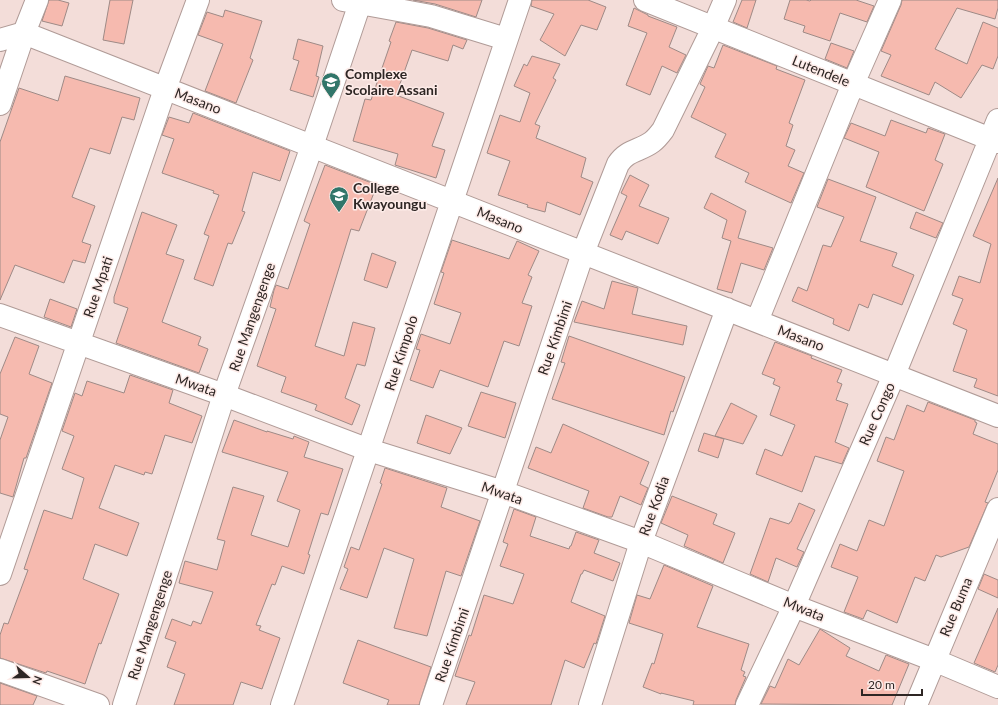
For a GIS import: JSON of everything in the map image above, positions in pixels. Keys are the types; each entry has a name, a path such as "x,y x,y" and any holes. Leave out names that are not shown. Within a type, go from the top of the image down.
{"street":[{"path":"0,104 37,0"},
{"name":"Rue Mpati","path":"0,574 165,89 198,0"},
{"name":"Rue Kimpolo","path":"282,705 520,0"},
{"name":"Lutendele","path":"645,0 853,84 995,134"},
{"name":"Rue Kimbimi","path":"431,705 583,253 618,164 627,154 652,142 663,130 726,0"},
{"path":"757,321 853,84 890,0"},
{"path":"355,1 431,16 506,39"},
{"name":"Rue Mangengenge","path":"124,705 224,395 312,146 355,1"},
{"path":"0,40 24,33"},
{"name":"Masano","path":"24,33 998,416"},
{"name":"Rue Congo","path":"747,705 794,606 894,375 995,134"},
{"name":"Rue Kodia","path":"590,705 641,542 727,309"},
{"name":"Mwata","path":"0,315 224,395 369,450 503,492 641,542 794,606 934,660 998,687"},
{"name":"Rue Buma","path":"916,705 998,509"},
{"path":"0,670 98,705"}],"building":[{"path":"49,0 58,0 69,3 62,26 42,21"},
{"path":"110,0 133,0 124,44 103,40"},
{"path":"413,0 482,0 476,17 435,4"},
{"path":"532,0 588,0 606,7 597,30 581,25 565,56 540,40 554,14 531,6"},
{"path":"742,0 756,0 747,28 733,22"},
{"path":"790,0 856,0 874,6 867,22 840,13 830,41 803,32 805,26 784,19"},
{"path":"902,0 998,0 998,8 995,19 957,8 935,49 967,64 983,22 998,28 998,56 993,69 982,65 961,98 935,82 929,95 881,76 891,55 881,51"},
{"path":"634,8 648,16 677,27 669,47 686,55 677,73 662,66 650,95 626,85 647,33 628,26"},
{"path":"225,10 262,21 250,58 253,60 236,103 205,91 223,44 198,35 207,12 223,17"},
{"path":"396,22 428,28 467,40 463,49 453,45 448,61 412,50 396,95 444,113 432,146 445,150 436,178 395,165 398,154 353,141 365,99 371,100 391,42 389,41"},
{"path":"298,39 323,46 316,76 319,77 313,97 290,90 299,61 293,59"},
{"path":"831,43 854,51 847,68 825,59"},
{"path":"723,45 777,66 776,69 805,80 789,123 793,125 786,146 795,150 788,166 804,173 791,203 745,182 749,173 715,157 726,134 691,117 705,87 700,84 708,66 714,68"},
{"path":"532,56 560,64 553,78 556,80 535,124 540,126 536,138 586,158 581,177 593,182 580,215 547,202 545,212 527,207 528,205 498,195 510,161 487,153 500,115 520,122 530,93 514,86 524,64 527,66"},
{"path":"65,76 140,98 134,120 122,117 110,154 90,148 72,197 95,206 82,242 91,245 85,263 73,260 64,283 15,265 0,300 0,142 19,88 58,101"},
{"path":"193,113 290,151 280,181 253,172 242,211 245,212 232,244 228,243 213,286 194,279 209,236 204,234 219,195 213,193 214,191 162,173 174,139 162,135 169,117 189,123"},
{"path":"891,120 926,133 928,128 945,134 935,160 943,164 924,211 866,187 879,152 844,138 851,123 885,136"},
{"path":"325,165 377,185 359,231 351,229 315,346 344,356 353,322 375,328 365,366 357,364 345,398 360,405 352,425 315,410 317,405 281,392 286,377 257,366 276,309 270,307 274,290 276,285 288,289 310,224 304,221"},
{"path":"630,175 649,185 639,206 669,218 658,244 626,231 622,240 610,235 627,196 621,193"},
{"path":"998,178 998,396 974,387 977,379 953,371 967,330 953,324 963,299 952,295 959,276 980,283 991,244 973,236"},
{"path":"828,179 876,197 860,241 897,253 892,266 914,275 902,305 873,294 868,308 859,304 849,331 833,324 834,319 792,301 798,287 807,291 823,245 831,247 844,217 817,207"},
{"path":"711,193 746,211 738,238 773,248 764,270 741,263 732,293 717,289 731,241 722,238 727,220 704,208"},
{"path":"142,212 177,225 166,254 184,260 162,322 201,337 198,345 208,349 199,373 116,343 128,308 114,303 114,297"},
{"path":"916,212 943,223 936,238 910,228"},
{"path":"452,240 509,259 517,241 539,251 528,275 532,277 522,303 532,306 519,346 504,341 488,387 440,370 433,388 410,380 420,350 416,349 421,334 450,344 461,313 434,304 444,273 441,272"},
{"path":"372,253 396,262 387,288 364,280"},
{"path":"612,281 638,288 632,314 687,326 683,345 574,322 582,301 604,309"},
{"path":"50,299 77,309 71,327 44,317"},
{"path":"569,336 685,377 673,412 671,411 664,435 552,399 565,363 561,362"},
{"path":"15,337 39,346 29,374 52,383 26,458 24,458 13,497 0,493 0,440 8,417 0,414 0,374"},
{"path":"775,342 812,356 811,358 842,370 837,382 842,384 836,400 848,404 835,442 849,448 842,464 815,456 802,492 756,474 765,449 782,456 795,425 770,415 780,387 773,384 775,379 762,374"},
{"path":"130,375 173,390 169,403 202,416 192,443 165,435 152,474 145,472 144,475 115,465 99,508 139,523 127,556 95,544 83,579 119,594 101,644 99,643 85,684 47,671 46,673 0,658 0,635 4,623 8,624 28,570 24,569 44,510 72,519 84,478 62,469 74,436 62,431 75,393 82,396 87,381 124,393"},
{"path":"481,392 516,403 505,438 468,426"},
{"path":"928,402 975,420 977,423 973,434 998,444 998,470 985,502 988,503 969,547 941,557 936,555 925,581 915,577 897,623 867,610 863,619 844,612 858,577 831,567 840,544 857,551 869,520 884,526 904,471 877,461 886,437 894,440 907,405 924,412"},
{"path":"731,403 757,416 743,444 715,436"},
{"path":"426,415 462,428 450,454 417,443"},
{"path":"234,420 267,432 293,439 294,436 309,442 304,457 343,469 328,515 321,513 308,554 310,555 304,574 282,566 275,585 272,584 256,625 261,626 259,630 280,638 262,689 241,682 233,705 174,705 185,674 167,667 176,642 165,638 172,619 191,626 193,621 201,624 213,592 179,583 185,561 217,570 225,541 217,539 233,487 264,496 251,535 288,547 300,510 277,501 288,472 222,452"},
{"path":"563,424 649,462 640,484 648,488 641,505 620,496 612,517 608,517 583,508 589,491 528,468 536,447 551,453"},
{"path":"704,433 724,439 718,458 698,451"},
{"path":"385,468 447,488 441,507 480,521 461,576 446,571 427,636 394,628 414,559 384,548 367,598 340,589 348,569 344,567 351,547 359,550 382,484 380,483"},
{"path":"672,496 717,514 713,524 735,533 723,563 684,546 688,535 661,523"},
{"path":"799,503 815,510 797,549 804,552 797,567 776,558 768,582 750,574 770,518 789,524"},
{"path":"514,509 536,517 530,536 569,549 576,532 599,540 594,553 620,563 613,581 584,570 581,574 571,602 605,616 596,644 594,643 584,668 565,660 551,705 466,705 475,682 455,676 469,635 471,636 484,595 513,604 524,574 500,566 508,544 503,542"},
{"path":"664,565 713,586 697,627 749,644 741,670 745,672 743,676 746,677 735,705 693,705 694,701 661,694 643,687 652,663 654,664 663,634 629,623 637,595 650,599"},
{"path":"984,574 998,580 998,598 978,589"},
{"path":"998,608 998,665 995,672 974,663"},
{"path":"820,629 850,648 846,656 879,671 886,655 909,664 892,705 761,704 770,686 775,688 788,659 799,665"},
{"path":"358,640 431,667 419,705 387,705 389,700 343,683"},
{"path":"0,683 37,696 33,705 0,705"}],"place":[{"name":"Complexe Scolaire Assani","path":"331,99"},
{"name":"College Kwayoungu","path":"339,213"}]}
